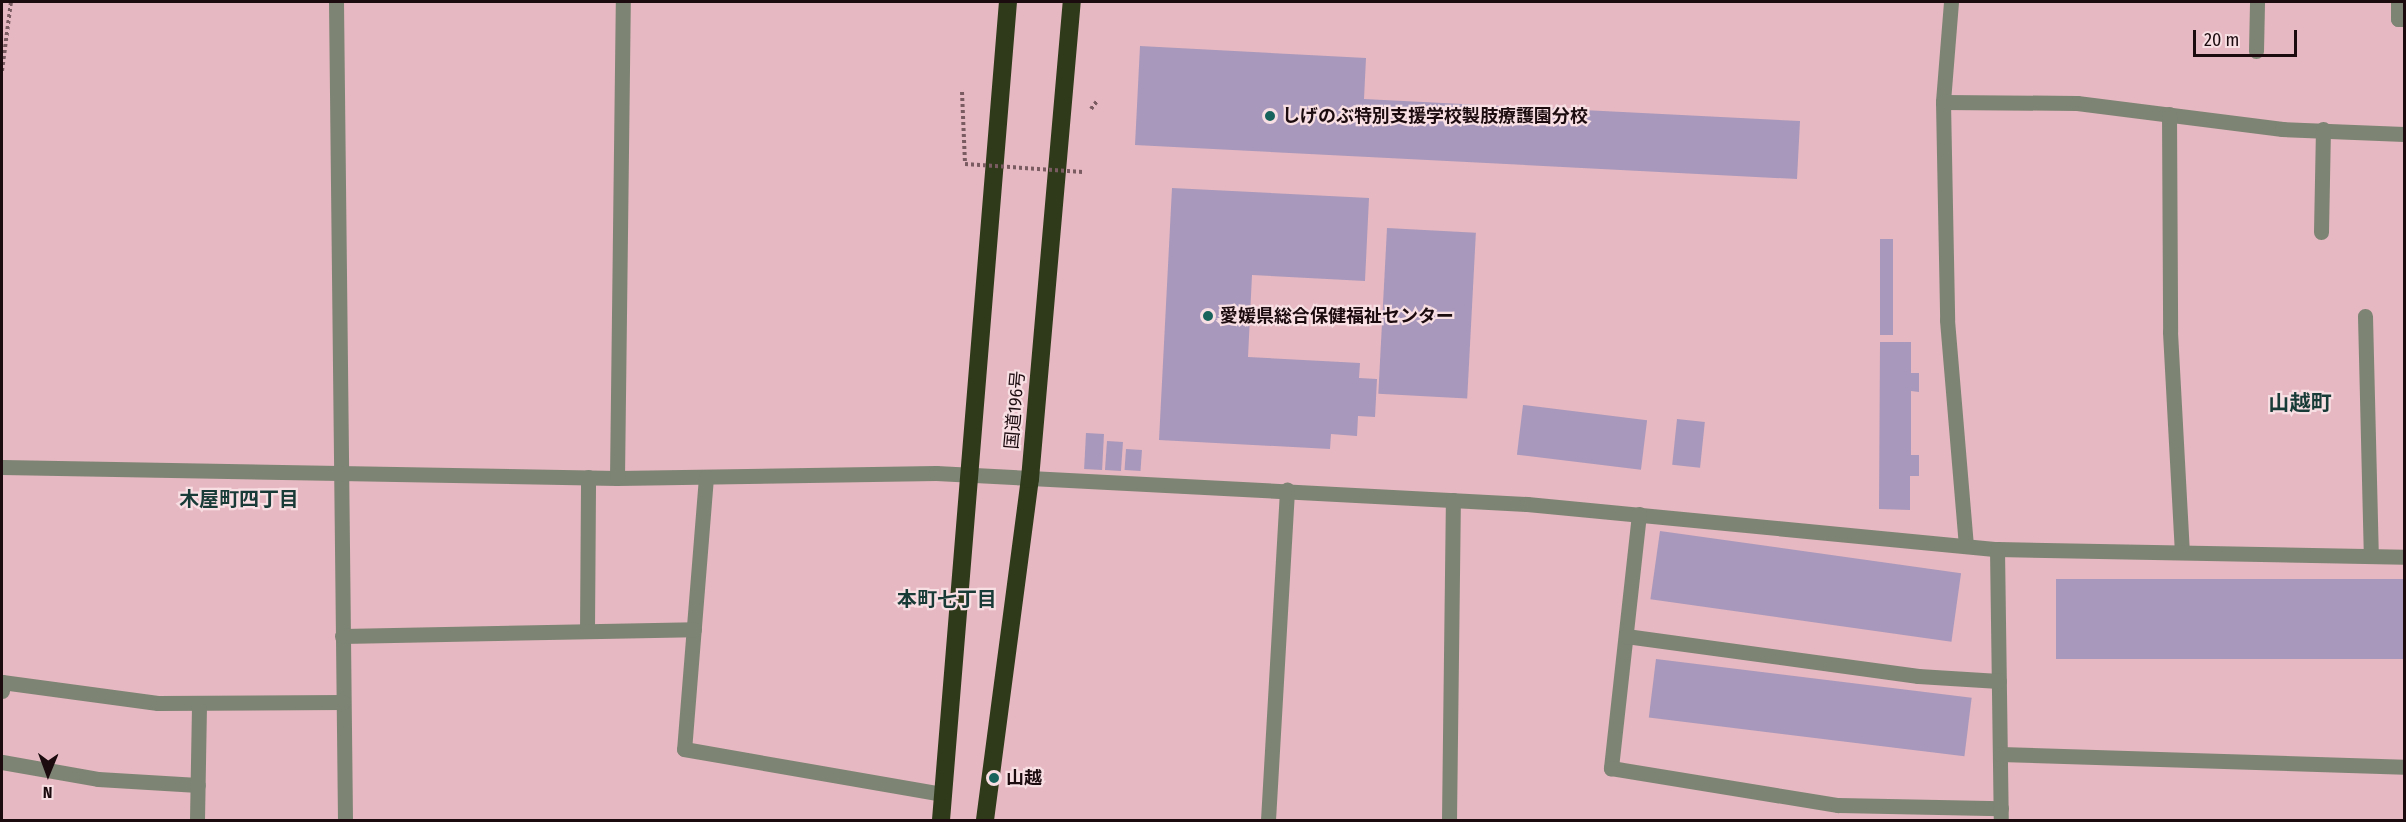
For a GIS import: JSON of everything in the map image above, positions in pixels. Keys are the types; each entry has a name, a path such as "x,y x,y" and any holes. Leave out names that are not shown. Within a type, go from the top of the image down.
{"highway":[{"path":"941,820 1008,2"},
{"name":"国道196号","path":"985,820 990,796 1030,478 1072,2"}],"street":[{"path":"336,2 339,473 345,820"},
{"path":"617,478 623,2"},
{"path":"1951,2 1943,102 1947,320 1966,545"},
{"path":"2256,51 2257,2"},
{"path":"2398,2 2398,20 2404,19"},
{"path":"1943,102 2077,102 2169,114 2323,129 2404,134"},
{"path":"2169,114 2170,332 2182,552"},
{"path":"2321,232 2323,129"},
{"path":"2365,316 2371,556"},
{"path":"2,466 617,478 970,475 1453,500 1639,514 1997,549 2404,557"},
{"path":"586,631 588,477"},
{"path":"706,477 684,749 944,794"},
{"path":"1268,820 1287,490"},
{"path":"1449,820 1453,500"},
{"path":"1639,514 1611,768 1838,805 2001,814 1997,549"},
{"path":"342,636 694,629"},
{"path":"1626,636 1918,676 1999,681"},
{"path":"2,691 2,682 199,705 343,702"},
{"path":"197,820 199,705"},
{"path":"2000,754 2404,768"},
{"path":"2,762 98,779 198,785"},
{"path":"990,796 991,820"}],"path":[{"path":"2,71 11,2"},
{"path":"962,92 966,106 964,164 1083,171"}],"building":[{"path":"1140,46 1366,58 1364,99 1800,121 1797,179 1135,145"},
{"path":"1172,188 1369,198 1365,281 1252,275 1248,357 1360,363 1359,378 1377,379 1375,417 1358,416 1357,436 1331,434 1330,449 1159,440"},
{"path":"1387,228 1476,233 1467,398 1378,394"},
{"path":"1880,239 1893,239 1893,335 1880,335"},
{"path":"1880,342 1911,342 1911,373 1919,373 1919,392 1911,391 1911,455 1919,455 1919,476 1910,476 1910,510 1879,509"},
{"path":"1523,405 1647,420 1641,470 1517,455"},
{"path":"1677,419 1705,422 1700,468 1672,465"},
{"path":"1086,433 1104,434 1102,470 1084,469"},
{"path":"1107,441 1123,442 1121,471 1105,470"},
{"path":"1126,449 1142,450 1140,471 1125,470"},
{"path":"1660,531 1961,573 1951,642 1650,599"},
{"path":"2056,579 2404,579 2404,659 2056,659"},
{"path":"1656,659 1972,698 1964,756 1649,718"}],"place":[{"name":"しげのぶ特別支援学校製肢療護園分校","path":"1270,116"},
{"name":"愛媛県総合保健福祉センター","path":"1208,316"},
{"name":"山越","path":"994,778"}],"district":[{"name":"山越町","path":"2300,403"},
{"name":"木屋町四丁目","path":"239,499"},
{"name":"本町七丁目","path":"947,599"}]}
